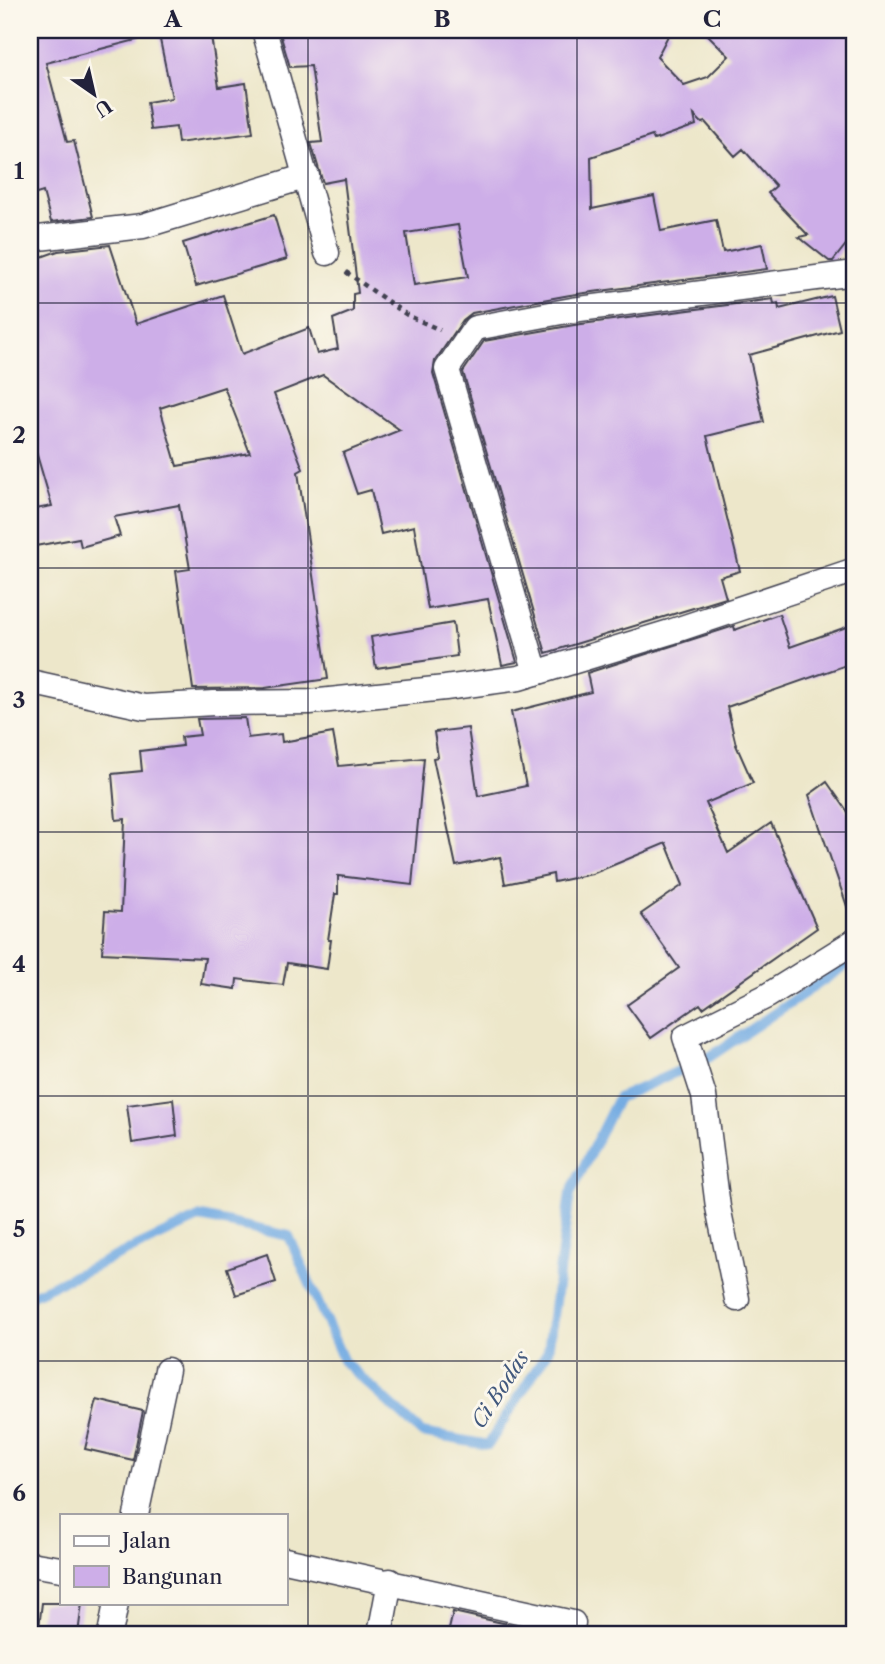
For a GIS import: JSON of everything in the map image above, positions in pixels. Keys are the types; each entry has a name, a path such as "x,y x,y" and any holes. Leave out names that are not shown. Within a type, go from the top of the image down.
{"street":[{"path":"264,30 327,253"},
{"path":"30,239 143,226 307,176"},
{"path":"536,673 447,369 475,328 559,312 855,273"},
{"path":"30,682 144,707 310,702 519,678 670,632 855,570"},
{"path":"737,1299 718,1207 704,1096 685,1037 767,996 855,941"},
{"path":"136,1514 167,1370"},
{"path":"287,1560 573,1623"},
{"path":"30,1564 60,1569"},
{"path":"380,1634 390,1581"},
{"path":"110,1634 116,1604"}],"path":[{"path":"327,253 349,276 407,315 466,341"}],"building":[{"path":"30,30 139,30 140,39 46,63 67,142 74,141 93,217 51,222 43,192 30,196"},
{"path":"158,30 210,30 219,87 246,83 253,133 178,143 176,127 151,130 147,102 172,98"},
{"path":"279,30 671,30 657,57 684,85 708,77 729,56 703,30 855,30 855,233 833,261 829,261 799,237 808,235 768,193 776,186 743,149 735,156 705,122 702,123 694,115 696,125 654,140 652,136 591,157 592,209 654,196 661,231 716,220 723,252 762,244 767,269 570,295 472,313 463,320 435,361 433,373 517,662 502,665 488,599 428,609 414,526 381,534 371,490 357,494 343,453 400,430 323,375 274,394 303,469 298,472 328,679 265,688 193,689 176,571 190,569 179,505 114,517 120,536 81,547 79,538 30,547 30,510 52,506 34,445 30,446 30,261 58,251 110,245 136,324 223,295 242,354 309,328 317,354 338,349 333,319 353,311 353,294 358,293 344,179 323,183 311,143 322,142 311,66 290,67","holes":["458,225 468,277 414,285 406,233","224,387 250,453 177,466 160,408"]},
{"path":"274,215 287,259 196,286 183,243"},
{"path":"832,296 840,330 749,355 764,422 707,436 740,571 720,577 726,598 546,653 463,372 484,341 574,325 773,299 774,304 778,303 779,309"},
{"path":"779,614 790,647 855,624 855,662 727,707 736,745 753,783 706,803 728,853 771,823 817,928 703,1008 700,1004 651,1038 627,1005 679,968 641,914 683,885 666,843 592,874 554,882 553,874 505,884 500,857 456,866 433,758 438,757 434,732 468,728 478,796 526,786 511,712 591,692 587,673 734,626 735,630"},
{"path":"453,623 457,656 376,668 371,637"},
{"path":"245,718 248,738 281,734 282,742 333,733 339,766 424,758 412,885 338,876 338,894 335,894 328,940 331,940 327,969 287,963 283,985 237,979 236,989 201,984 205,958 102,953 105,911 121,912 125,819 116,820 112,774 142,771 140,751 182,746 181,737 200,735 197,719"},
{"path":"827,782 855,822 855,917 851,918 809,795"},
{"path":"173,1099 177,1136 132,1143 127,1105"},
{"path":"267,1254 276,1282 236,1295 227,1268"},
{"path":"97,1400 143,1411 133,1460 85,1449"},
{"path":"42,1603 82,1604 78,1634 42,1634 43,1627 39,1627"},
{"path":"453,1612 539,1631 539,1634 448,1634"}],"waterway":[{"name":"Ci Bodas","path":"30,1296 201,1217 289,1236 344,1362 422,1433 488,1445 548,1351 570,1194 618,1098 708,1058 855,959"}]}
